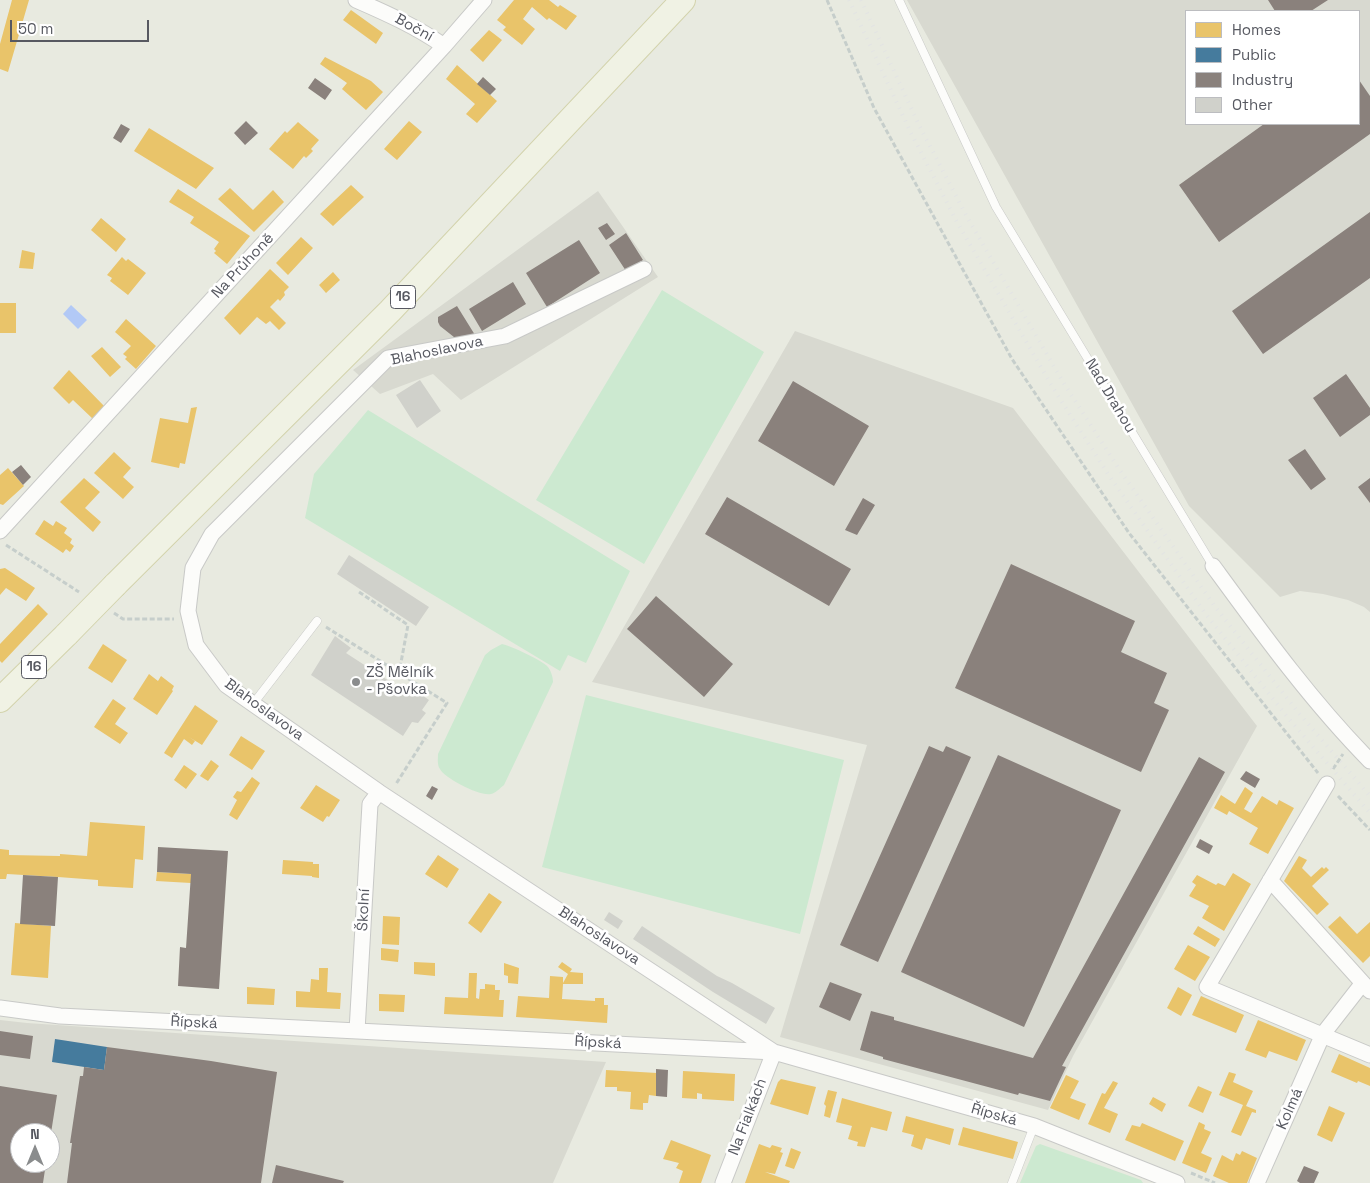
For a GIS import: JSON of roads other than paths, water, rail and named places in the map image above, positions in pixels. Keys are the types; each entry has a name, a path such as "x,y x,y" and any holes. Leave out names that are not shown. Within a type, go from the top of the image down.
{"main road":[{"name":"16","path":"0,700 390,311 683,0"}],"street":[{"name":"Boční","path":"356,0 431,36 444,46"},
{"name":"Na Průhoně","path":"0,531 484,0"},
{"name":"Blahoslavova","path":"644,269 505,336 388,358 212,534 193,568 188,611 196,645 226,685 386,789 774,1052"},
{"name":"Nad Drahou","path":"1212,566 1281,658 1349,739 1370,760"},
{"path":"1327,784 1207,987 1370,1055"},
{"name":"Školní","path":"357,1031 370,804 386,789"},
{"path":"1270,880 1366,987"},
{"name":"Kolmá","path":"1258,1183 1323,1034 1366,987"},
{"name":"Řípská","path":"0,1008 60,1016 774,1052 1034,1126 1173,1182"},
{"name":"Na Fialkách","path":"723,1183 774,1052"}],"lane":[{"name":"Nad Drahou","path":"898,0 996,207 1212,566"},
{"path":"253,704 317,621"},
{"path":"1012,1183 1034,1126"}],"water":[{"path":"71,305 87,320 78,329 63,314"}],"railway":[{"path":"849,0 911,133 957,222 1053,388 1108,474 1205,613 1289,719 1370,813"},
{"path":"861,0 919,125 967,217 1063,382 1119,469 1216,608 1298,712 1370,796"}],"place":[{"name":"ZŠ Mělník - Pšovka","path":"356,682"}]}
